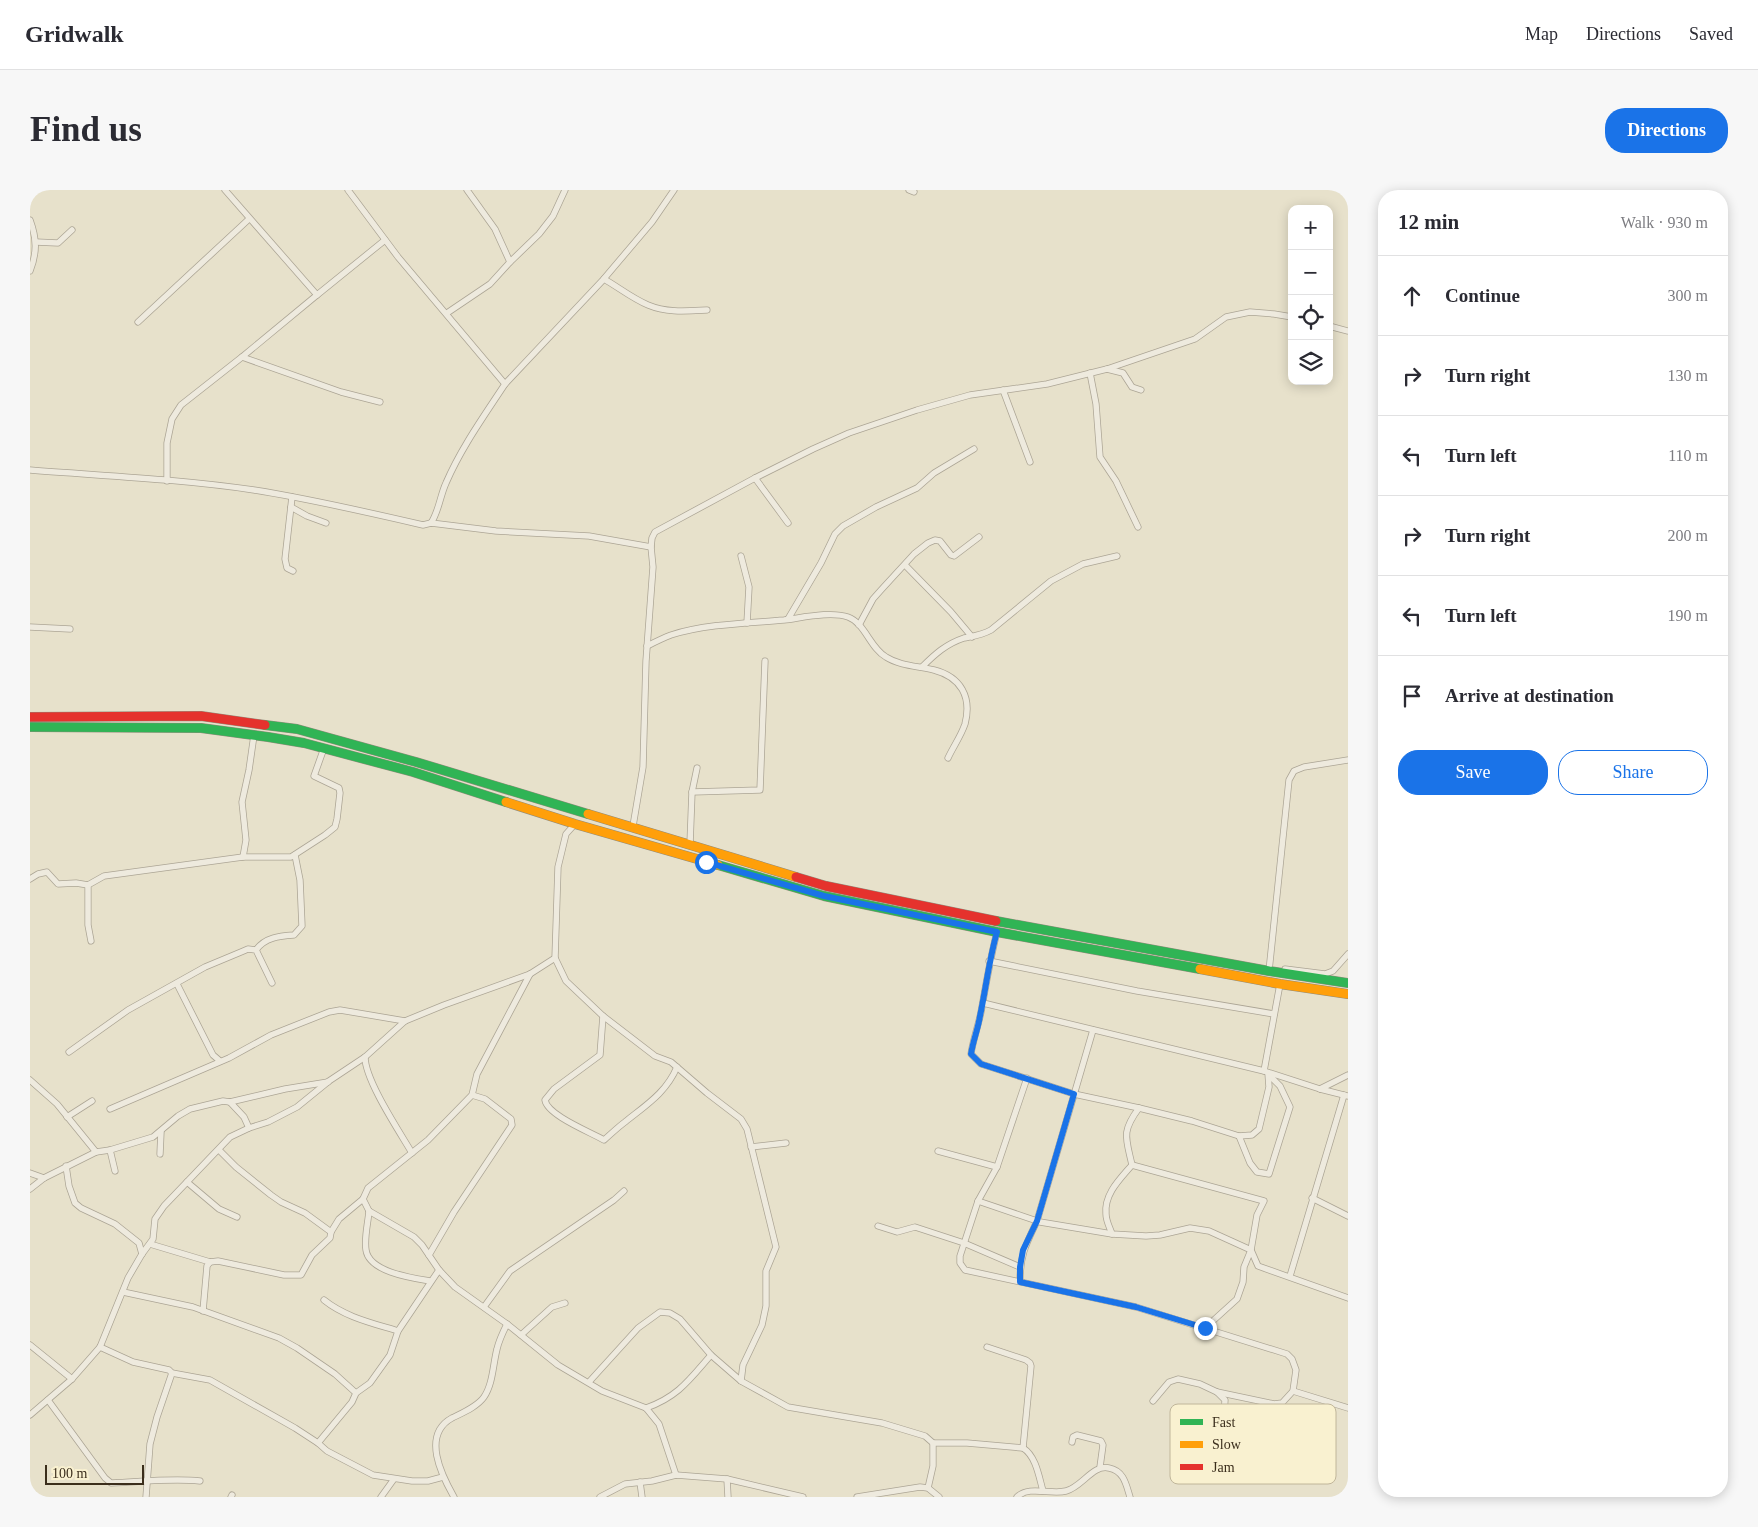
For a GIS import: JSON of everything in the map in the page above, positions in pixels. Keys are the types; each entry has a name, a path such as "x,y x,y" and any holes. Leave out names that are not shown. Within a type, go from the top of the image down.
{"main road":[{"path":"30,717 201,716 256,722 307,732 416,762 842,889 988,920 1348,983"},
{"path":"30,727 201,728 304,743 412,772 575,824 824,896 997,932 1141,959 1348,994"},
{"path":"304,743 307,732"},
{"path":"1141,959 1144,948"}],"street":[{"path":"225,190 316,295"},
{"path":"348,190 385,240 448,313 505,384"},
{"path":"467,190 495,229 510,262"},
{"path":"448,313 490,284 539,234 553,216 566,190"},
{"path":"431,523 445,484 472,434 505,384 604,279 652,222 674,190"},
{"path":"138,322 249,219"},
{"path":"30,220 36,242 36,257 30,271"},
{"path":"36,242 58,243 72,230"},
{"path":"167,481 167,443 172,420 181,405 385,240"},
{"path":"604,279 648,305 676,311 707,310"},
{"path":"632,826 643,767 647,646 653,567 652,538 655,532 755,478 849,433 917,410 970,395 1047,384 1107,369 1195,339 1226,317 1250,312 1288,316"},
{"path":"1333,327 1348,331"},
{"path":"242,357 341,392 380,402"},
{"path":"1107,369 1123,373 1132,387 1141,390"},
{"path":"1090,373 1096,404 1100,457 1116,481 1138,527"},
{"path":"1003,390 1030,462"},
{"path":"788,619 822,563 835,534 842,526 876,507 917,488 934,473 974,449"},
{"path":"30,470 253,490 292,496 423,525 431,523 496,531 589,536 652,547"},
{"path":"755,478 788,523"},
{"path":"292,496 285,559 287,568 293,571"},
{"path":"291,507 326,523"},
{"path":"859,625 873,599 905,564 928,543 935,540 940,541 951,555 954,556 978,537"},
{"path":"741,556 749,587 747,623"},
{"path":"922,667 936,652 947,645 984,634 991,630 1051,581 1083,564 1117,556"},
{"path":"905,564 972,637"},
{"path":"647,646 672,635 710,628 838,615 849,617 859,625 871,644 886,657 950,676 957,681 965,695 966,713 964,726 948,758"},
{"path":"30,626 70,630"},
{"path":"692,792 760,790 765,661"},
{"path":"243,857 246,840 242,802 254,735"},
{"path":"30,879 38,874 47,872 58,884 76,883 88,885 104,876 243,857 291,857 335,827 339,788 314,776 324,748"},
{"path":"1348,760 1304,767 1294,771 1289,780 1270,969 1325,974 1333,971 1348,954"},
{"path":"690,844 692,792 697,768"},
{"path":"575,824 566,834 558,866 555,958 566,981 603,1016 655,1056 671,1062 741,1119 747,1129 776,1247 766,1271 766,1306 762,1325 743,1365 741,1381"},
{"path":"70,1052 128,1010 205,967 241,952 256,950 260,944 268,939 294,935 302,926 300,880 295,855"},
{"path":"88,885 88,925 91,941"},
{"path":"997,932 989,960 983,1002 971,1054 981,1064 1074,1094 1192,1121 1239,1136 1252,1135 1260,1129 1269,1087 1266,1072 1280,984"},
{"path":"256,950 272,983"},
{"path":"30,1415 72,1379 100,1347 123,1292 142,1254 153,1240 155,1219 164,1206 230,1137 268,1122 297,1107 365,1057 405,1021 530,974 555,958"},
{"path":"989,960 1138,991 1274,1014"},
{"path":"150,1244 210,1262 218,1260 284,1275 301,1275 308,1260 330,1238 331,1232 339,1219 362,1199 368,1188 428,1140 472,1095 477,1074 530,974"},
{"path":"177,984 213,1055 220,1061"},
{"path":"983,1002 1266,1072 1346,1095 1312,1198 1290,1276"},
{"path":"110,1109 212,1065 271,1035 329,1012 340,1010 405,1021"},
{"path":"603,1016 600,1055 554,1089 545,1100 548,1108 569,1122 604,1140 662,1091 677,1067"},
{"path":"1020,1282 1023,1250 1037,1221 1093,1030"},
{"path":"212,1065 213,1055"},
{"path":"365,1057 365,1066 372,1082 412,1153"},
{"path":"1239,1136 1250,1163 1257,1172 1269,1174 1290,1108 1280,1086 1266,1072"},
{"path":"1320,1089 1348,1075"},
{"path":"1027,1078 996,1167 978,1201 964,1243 960,1263 965,1270 1136,1307 1286,1354 1292,1359 1296,1370 1293,1392 1282,1403 1274,1404 1217,1392 1200,1384 1178,1379 1169,1382 1154,1401"},
{"path":"30,1080 57,1104 96,1152"},
{"path":"30,1189 44,1178 96,1152 110,1150 153,1137 178,1116 190,1109 330,1081"},
{"path":"429,1255 454,1212 512,1125 511,1119 485,1099 472,1095"},
{"path":"67,1117 92,1101"},
{"path":"230,1102 244,1117 249,1128"},
{"path":"1132,1165 1126,1133 1130,1119 1139,1108"},
{"path":"160,1154 161,1132"},
{"path":"752,1147 786,1143"},
{"path":"110,1150 115,1171"},
{"path":"219,1150 236,1167 271,1195 281,1202 305,1212 331,1232"},
{"path":"938,1151 996,1167"},
{"path":"1112,1234 1106,1215 1107,1202 1114,1186 1132,1165"},
{"path":"1132,1165 1264,1201 1257,1215 1251,1250 1244,1267 1243,1282 1238,1299 1205,1328"},
{"path":"66,1166 69,1186 75,1202 81,1208 115,1224 139,1243 142,1254"},
{"path":"30,1173 44,1178"},
{"path":"187,1182 219,1209 237,1217"},
{"path":"484,1307 510,1271 614,1200 624,1191"},
{"path":"1312,1198 1348,1216"},
{"path":"362,1199 370,1211 414,1237 422,1244 439,1270 455,1287 507,1324 558,1365 602,1391 646,1408 659,1424 676,1475"},
{"path":"978,1201 1037,1221 1112,1234 1153,1235 1190,1228 1209,1231 1251,1250 1258,1266 1348,1298"},
{"path":"370,1211 366,1250 369,1259 396,1274 430,1281"},
{"path":"878,1226 897,1232 915,1227 964,1243 1020,1267"},
{"path":"203,1311 207,1266 210,1262"},
{"path":"318,1443 352,1402 356,1393 370,1384 390,1355 398,1331 439,1270"},
{"path":"123,1292 193,1308 279,1338 335,1374 356,1393"},
{"path":"324,1300 347,1315 398,1331"},
{"path":"521,1336 552,1307 565,1303"},
{"path":"589,1382 638,1328 660,1312 670,1313 680,1319 711,1355 741,1381 788,1406 882,1423 925,1436 932,1443 933,1466 928,1488"},
{"path":"454,1497 443,1477 436,1452 436,1439 441,1426 483,1398 488,1388 498,1343 507,1324"},
{"path":"30,1346 72,1379"},
{"path":"100,1347 133,1362 169,1370 172,1373 210,1380 272,1414 318,1443 327,1451 373,1475 394,1479 428,1481 443,1477"},
{"path":"987,1347 1026,1360 1032,1366 1024,1448"},
{"path":"646,1408 663,1402 678,1393 711,1355"},
{"path":"146,1497 150,1444 172,1373"},
{"path":"1217,1392 1225,1400 1225,1404"},
{"path":"1293,1392 1334,1404"},
{"path":"48,1400 109,1482 146,1482 180,1479 200,1481"},
{"path":"1017,1497 1020,1494 1072,1489 1100,1467 1103,1445 1101,1441 1077,1435 1073,1437 1072,1442"},
{"path":"932,1443 967,1443 1024,1448 1028,1451 1036,1465 1043,1491"},
{"path":"1100,1467 1119,1471 1130,1497"},
{"path":"600,1497 625,1484 676,1475 727,1479 803,1497"},
{"path":"381,1497 394,1479"},
{"path":"727,1479 728,1497"},
{"path":"640,1482 642,1497"},
{"path":"857,1497 900,1490 928,1488 939,1497"}],"traffic: fast":[{"path":"265,725 297,729 416,762 588,814"},
{"path":"30,727 201,728 268,737 304,743 413,772 506,802"},
{"path":"718,865 824,896 997,932 1200,969"},
{"path":"996,921 1269,971 1348,983"}],"traffic: slow":[{"path":"506,802 718,865"},
{"path":"588,814 796,877"},
{"path":"1200,969 1348,994"}],"traffic: jam":[{"path":"30,717 201,716 265,725"},
{"path":"796,877 826,886 996,921"}],"route":[{"path":"706,862 824,896 997,932 989,960 983,1002 971,1054 981,1064 1074,1094 1037,1221 1023,1250 1020,1282 1136,1307 1205,1328"}]}
